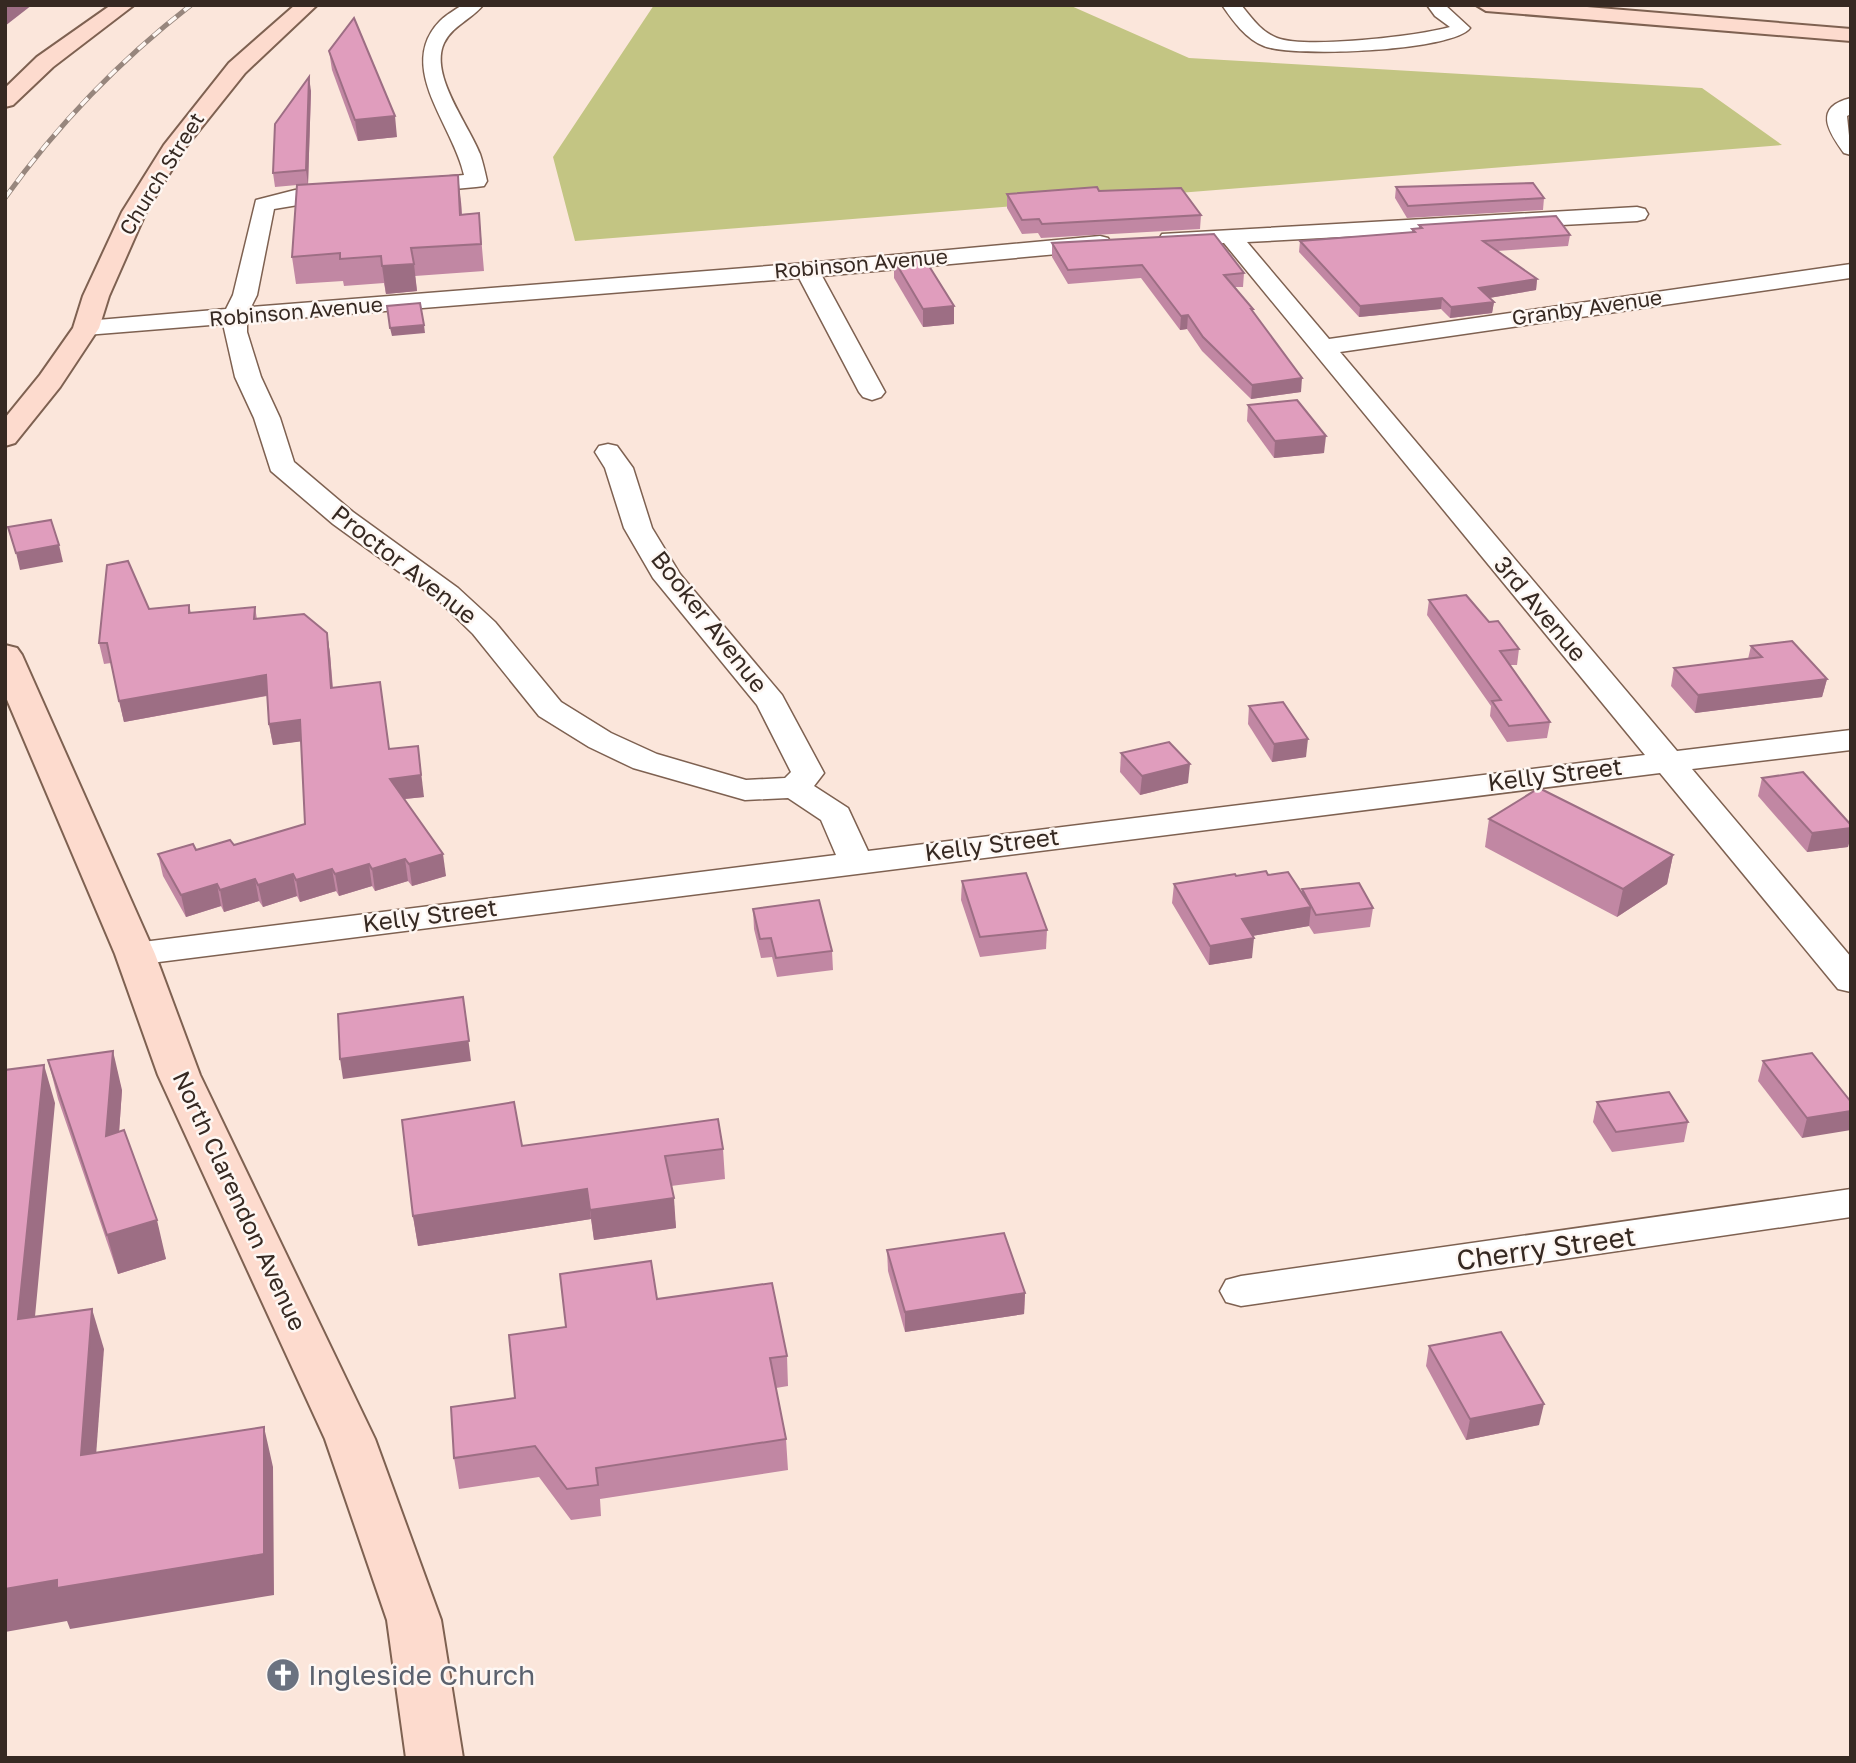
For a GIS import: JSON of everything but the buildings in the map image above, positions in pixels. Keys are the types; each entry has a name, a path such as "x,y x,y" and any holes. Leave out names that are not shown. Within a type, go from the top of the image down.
{"street":[{"path":"5,100 45,62 124,5"},
{"name":"Church Street","path":"5,437 50,381 86,328 96,296 134,212 175,145 197,114 237,68 307,5"},
{"path":"393,188 476,181 475,164 433,80 430,50 440,29 474,5"},
{"path":"1231,5 1256,35 1276,44 1301,48 1411,40 1450,34 1461,28 1442,14 1436,5"},
{"path":"1486,5 1583,10 1851,35"},
{"path":"1844,109 1837,128 1851,149"},
{"path":"235,317 246,295 264,205 277,200 365,190"},
{"path":"1151,240 1637,214"},
{"name":"3rd Avenue","path":"1230,236 1851,981"},
{"name":"Robinson Avenue","path":"86,328 807,270 1125,241"},
{"path":"807,270 872,392"},
{"name":"Granby Avenue","path":"1323,347 1850,271"},
{"name":"Proctor Avenue","path":"235,317 235,332 248,377 267,418 281,465 343,518 448,594 484,628 550,709 600,740 645,761 745,790 795,788"},
{"name":"Booker Avenue","path":"608,452 619,468 638,528 668,578 771,702 808,773 795,788"},
{"name":"North Clarendon Avenue","path":"5,655 135,954 179,1075 350,1439 414,1620 435,1758"},
{"name":"Kelly Street","path":"135,954 1851,740"},
{"path":"795,788 836,815 856,862"},
{"name":"Cherry Street","path":"1241,1291 1851,1203"}],"green space":[{"path":"654,5 1069,5 1189,58 1702,88 1782,145 575,241 553,157"}],"railway":[{"path":"5,198 46,144 114,71 191,5"}],"place":[{"name":"Ingleside Church","path":"283,1675"}]}
